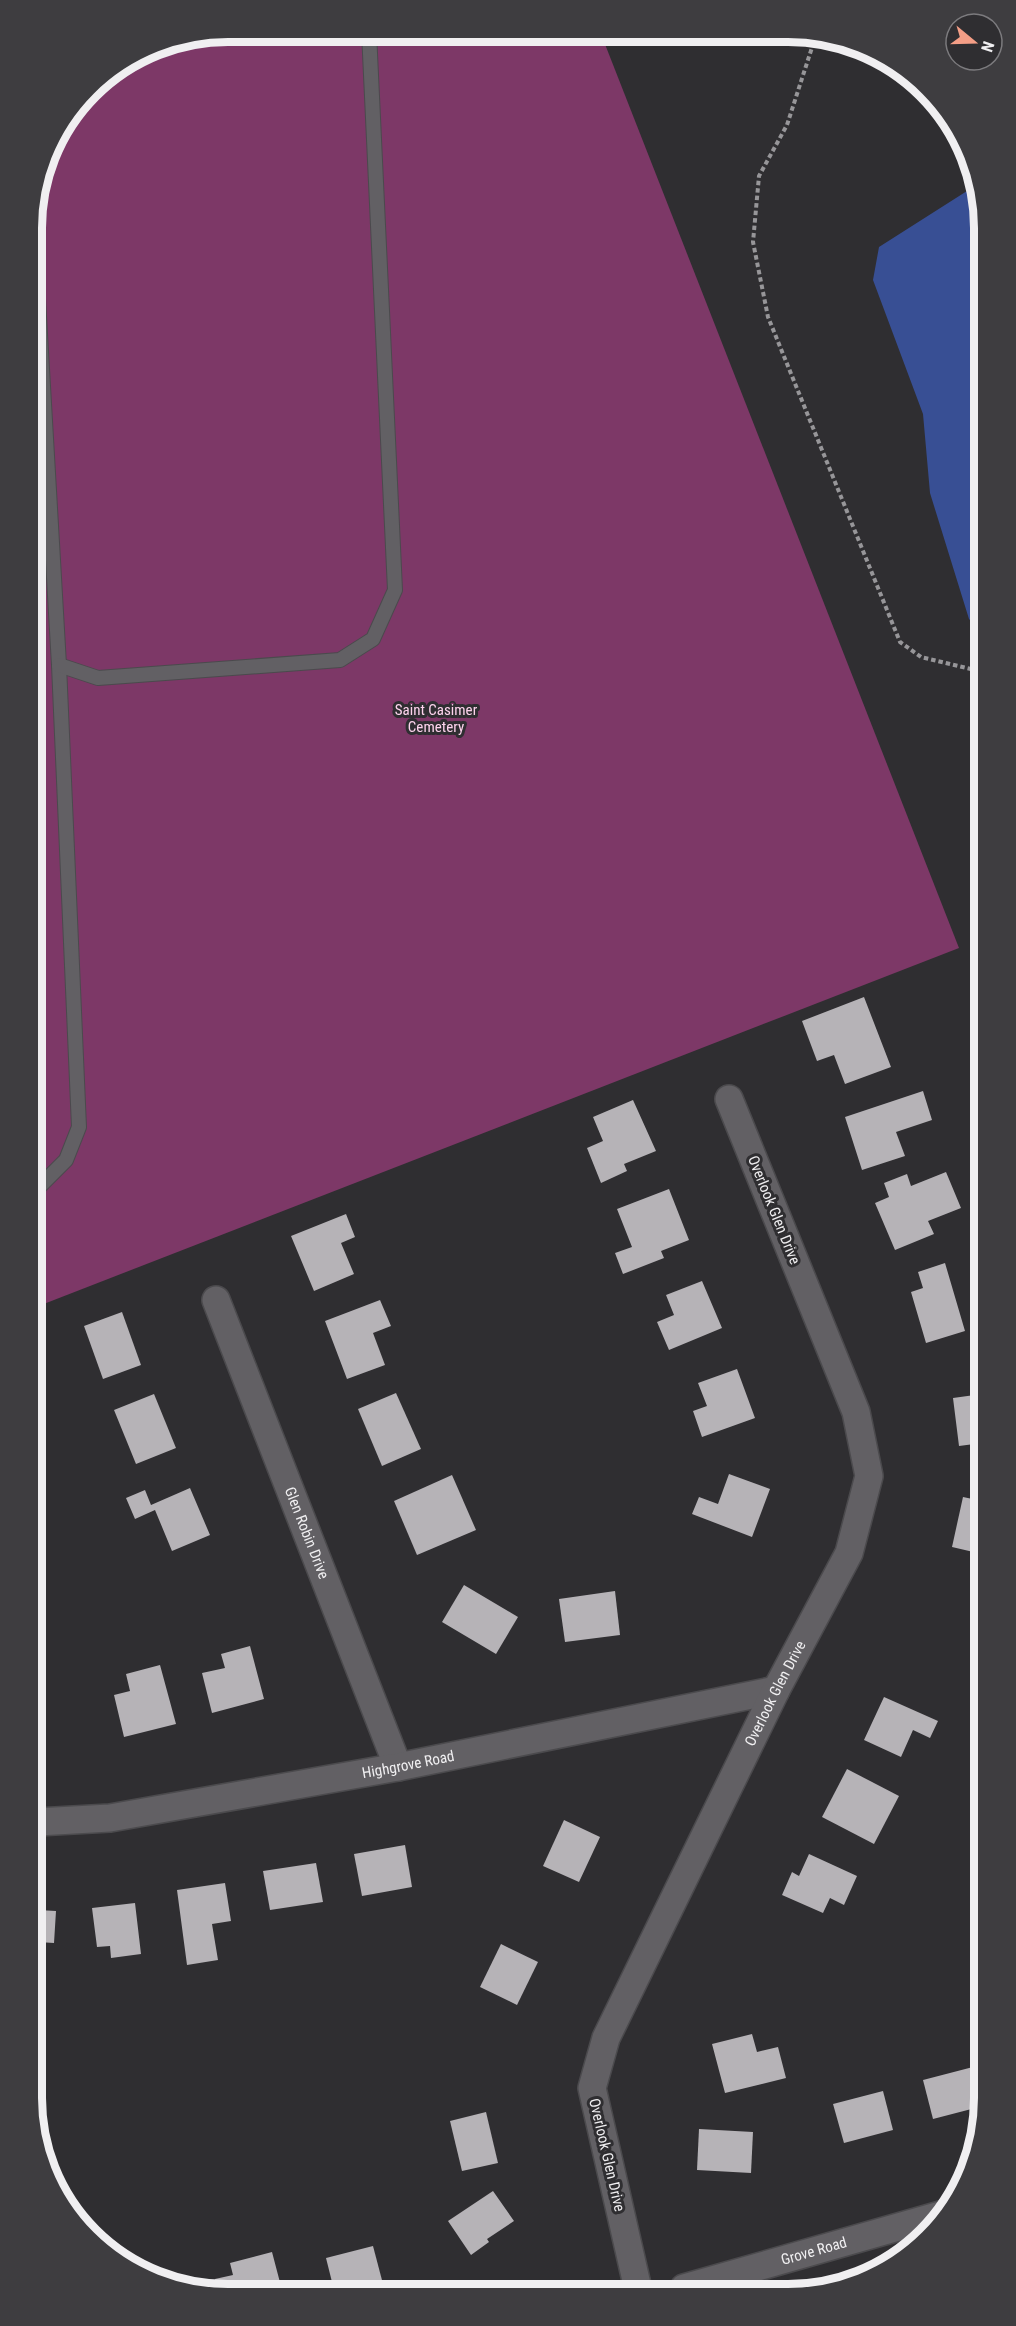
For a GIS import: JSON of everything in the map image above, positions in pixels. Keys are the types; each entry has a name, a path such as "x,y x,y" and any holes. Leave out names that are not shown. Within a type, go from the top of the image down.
{"street":[{"name":"Overlook Glen Drive","path":"637,2284 592,2088 606,2038 776,1690 849,1553 869,1476 856,1412 729,1099"},
{"name":"Glen Robin Drive","path":"216,1300 398,1767"},
{"name":"Highgrove Road","path":"42,1822 110,1818 398,1767 776,1690"},
{"name":"Grove Road","path":"698,2284 930,2218"}],"lane":[{"path":"59,665 98,678 340,660 373,639 395,590 369,42"},
{"path":"42,369 59,665 79,1127 66,1160 42,1184"}],"path":[{"path":"813,44 787,125 759,176 753,242 768,316 900,642 921,657 974,670"}],"green space":[{"name":"Saint Casimer Cemetery","path":"228,42 604,42 959,948 42,1305 42,216 48,180 56,157 73,125 88,105 105,88 135,67 168,52 204,44"}],"water":[{"path":"970,189 974,228 974,624 969,619 930,493 923,414 873,280 879,247"}],"building":[{"path":"864,997 891,1067 845,1084 834,1055 817,1061 802,1021"},
{"path":"923,1091 932,1120 896,1132 905,1156 862,1170 845,1117"},
{"path":"633,1100 656,1151 624,1164 627,1171 601,1183 587,1148 603,1141 593,1117"},
{"path":"946,1172 961,1208 928,1221 934,1234 895,1250 875,1203 889,1197 884,1183 907,1174 911,1186"},
{"path":"669,1189 689,1240 661,1251 664,1258 623,1274 615,1253 632,1247 617,1209"},
{"path":"346,1214 355,1237 341,1243 354,1274 314,1291 291,1236"},
{"path":"945,1263 965,1331 926,1343 911,1292 923,1288 918,1272"},
{"path":"702,1281 722,1328 669,1350 657,1322 674,1315 666,1295"},
{"path":"380,1300 391,1326 373,1333 385,1365 347,1379 325,1321"},
{"path":"122,1312 141,1365 103,1379 84,1326"},
{"path":"737,1369 755,1418 702,1437 693,1411 707,1406 698,1383"},
{"path":"396,1393 421,1449 382,1466 358,1409"},
{"path":"154,1394 176,1448 136,1464 114,1410"},
{"path":"974,1395 974,1444 959,1446 953,1398"},
{"path":"729,1474 770,1489 752,1537 692,1514 699,1497 718,1504"},
{"path":"452,1475 476,1530 417,1555 394,1501"},
{"path":"190,1488 210,1535 172,1551 155,1510 135,1519 126,1498 145,1490 151,1505"},
{"path":"963,1497 974,1499 974,1552 952,1547"},
{"path":"464,1585 518,1617 496,1654 442,1622"},
{"path":"615,1591 620,1635 565,1642 559,1599"},
{"path":"250,1646 264,1699 212,1713 202,1673 225,1668 221,1654"},
{"path":"160,1665 176,1724 124,1737 114,1695 130,1691 126,1674"},
{"path":"884,1697 938,1721 930,1738 913,1730 901,1757 864,1740"},
{"path":"847,1769 899,1796 874,1844 822,1817"},
{"path":"564,1820 600,1837 579,1882 543,1866"},
{"path":"405,1845 412,1887 362,1896 354,1854"},
{"path":"809,1854 857,1876 844,1905 830,1898 823,1913 782,1895 792,1872 799,1876"},
{"path":"316,1863 323,1902 270,1910 263,1871"},
{"path":"225,1883 231,1921 212,1924 218,1960 187,1965 177,1890"},
{"path":"135,1903 141,1954 111,1958 110,1946 97,1947 92,1908"},
{"path":"42,1910 56,1911 54,1943 42,1942"},
{"path":"501,1944 538,1962 517,2005 480,1987"},
{"path":"752,2034 757,2052 778,2047 786,2078 725,2093 712,2044"},
{"path":"973,2067 974,2108 933,2119 923,2080"},
{"path":"883,2091 893,2130 844,2143 833,2104"},
{"path":"486,2112 498,2163 462,2171 450,2121"},
{"path":"699,2129 753,2132 751,2173 697,2170"},
{"path":"493,2191 514,2221 487,2239 489,2242 471,2255 448,2221"},
{"path":"373,2246 383,2284 332,2284 326,2258"},
{"path":"272,2252 280,2284 216,2283 215,2279 233,2275 230,2263"}]}
